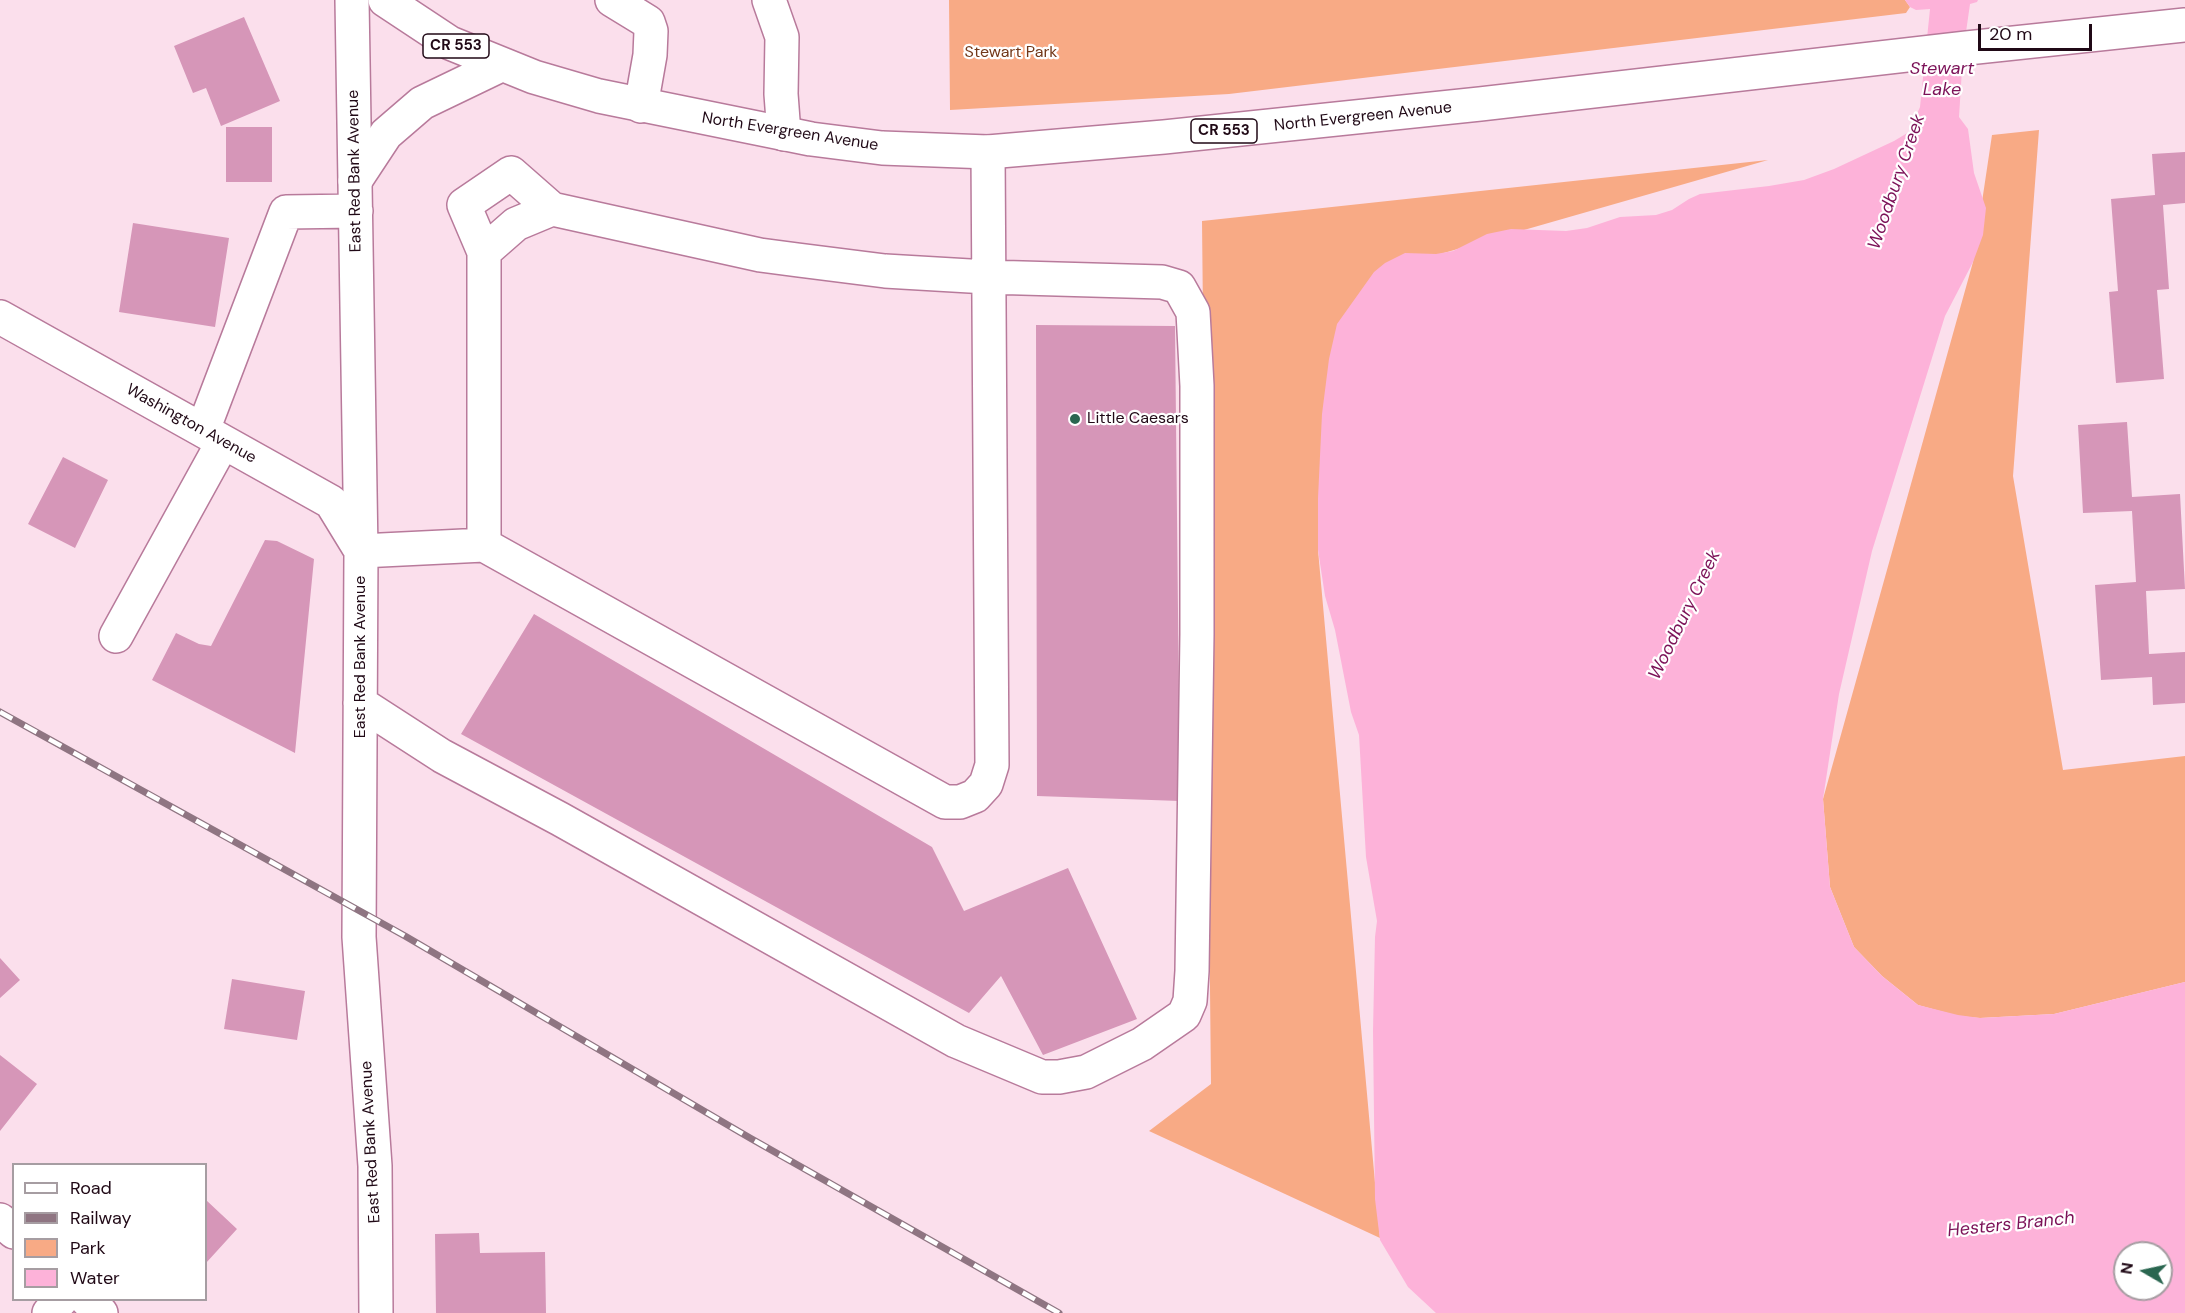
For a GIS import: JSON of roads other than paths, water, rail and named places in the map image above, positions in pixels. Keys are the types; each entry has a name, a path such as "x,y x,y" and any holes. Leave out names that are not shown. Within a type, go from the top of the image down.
{"main road":[{"name":"East Red Bank Avenue","path":"352,0 361,551 359,937 375,1166 376,1313"},
{"name":"North Evergreen Avenue","path":"385,0 450,43 501,65 567,87 640,106 784,134 882,148 988,152 1223,131 2185,25"},
{"path":"612,0 648,22 651,31 650,55 640,106"},
{"path":"770,0 782,38 781,94 784,134"},
{"path":"116,636 213,436 286,212 356,196 386,134 422,103 501,65"},
{"path":"361,551 484,545 945,802 960,802 975,796 986,784 992,765 987,277 988,152"},
{"path":"360,703 442,756 560,819 956,1041 1042,1077 1059,1077 1086,1072 1142,1044 1184,1015 1190,1001 1192,971 1197,634 1197,386 1193,312 1179,287 1162,282 987,277 885,271 760,255 552,209 512,173 464,205 484,252 484,545"},
{"path":"484,252 516,224 552,209"},
{"name":"Washington Avenue","path":"0,317 331,502 361,551"},
{"path":"0,1220 12,1230"},
{"path":"49,1313 60,1301"},
{"path":"89,1301 101,1313"}],"water":[{"path":"1905,0 1978,0 1970,4 1963,53 1959,117 1968,129 1974,173 1986,208 1983,235 1973,262 1945,316 1872,551 1839,694 1823,799 1830,887 1854,947 1882,976 1918,1005 1980,1018 2054,1014 2185,982 2185,1313 1436,1313 1408,1287 1380,1240 1375,1199 1373,1031 1377,921 1366,857 1359,735 1351,712 1335,630 1325,596 1318,550 1322,414 1329,359 1337,324 1374,272 1385,263 1405,253 1436,254 1453,251 1487,234 1511,229 1566,231 1587,228 1620,217 1656,215 1672,210 1700,194 1804,180 1834,169 1894,141 1909,132 1920,107 1930,9 1916,10 1910,7"}],"railway":[{"path":"0,712 405,936 750,1138 1059,1313"}],"place":[{"name":"Little Caesars","path":"1075,419"}],"park label":[{"name":"Stewart Park","path":"1011,53"}],"water label":[{"name":"Stewart Lake","path":"1942,79"},
{"name":"Woodbury Creek","path":"1897,182"},
{"name":"Woodbury Creek","path":"1685,615"},
{"name":"Hesters Branch","path":"2011,1225"}]}
